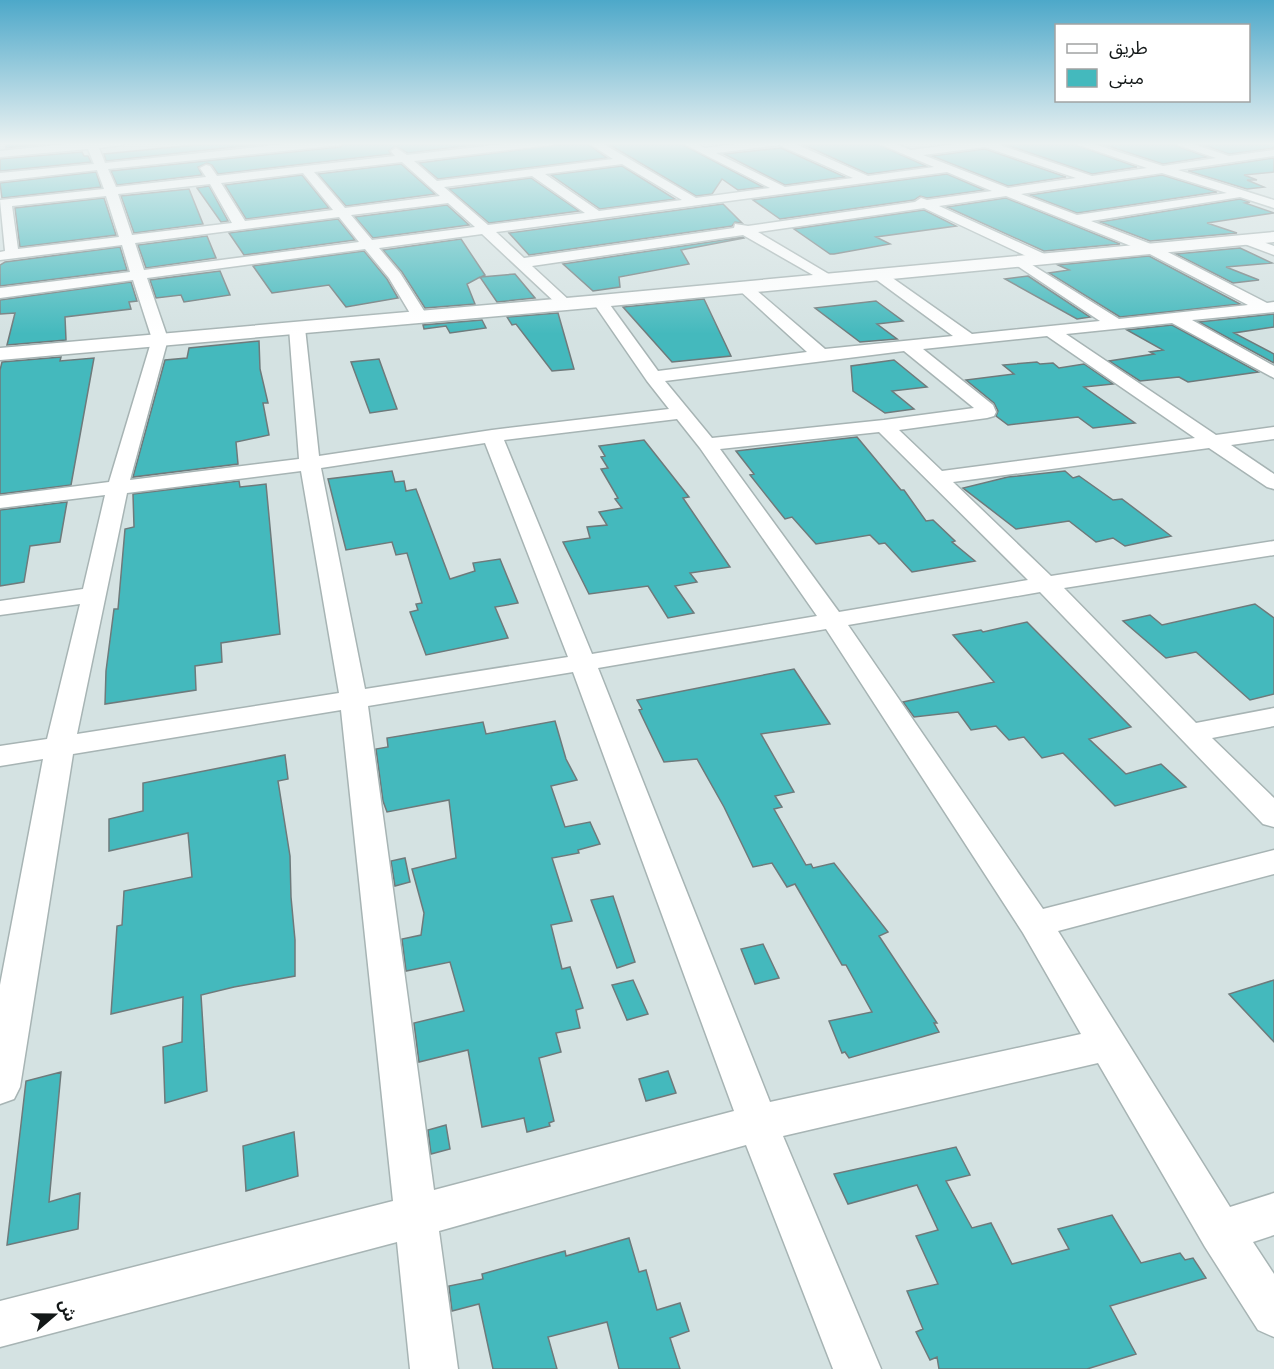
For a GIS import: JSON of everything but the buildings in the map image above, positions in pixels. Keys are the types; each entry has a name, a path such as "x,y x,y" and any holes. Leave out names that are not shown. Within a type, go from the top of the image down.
{"street":[{"path":"2,206 6,255 393,206"},
{"path":"0,1087 60,747 118,487 160,339 116,206"},
{"path":"230,206 241,226"},
{"path":"338,206 395,276 420,317"},
{"path":"457,206 565,304"},
{"path":"583,206 595,214"},
{"path":"0,293 656,206"},
{"path":"701,206 827,279"},
{"path":"521,263 905,206"},
{"path":"930,206 1046,260"},
{"path":"1042,206 1150,249 1270,308"},
{"path":"1076,220 1171,206"},
{"path":"0,354 600,301 1274,237"},
{"path":"1248,240 1274,251"},
{"path":"1021,262 1118,325"},
{"path":"879,275 969,340"},
{"path":"744,287 820,355"},
{"path":"600,301 654,377 707,444 833,621 1035,924 1220,1232 1274,1314"},
{"path":"654,377 820,355 1270,308"},
{"path":"1176,318 1274,373"},
{"path":"297,328 310,464 354,701 434,1369"},
{"path":"1051,332 1274,483"},
{"path":"707,444 884,426 987,412 908,346"},
{"path":"0,502 310,464 492,436 682,413"},
{"path":"884,426 1046,584 1274,816"},
{"path":"937,478 1274,433"},
{"path":"492,436 583,663 758,1123 857,1369"},
{"path":"0,756 354,701 1046,584 1274,548"},
{"path":"0,608 95,595"},
{"path":"1190,733 1274,717"},
{"path":"1035,924 1274,862"},
{"path":"0,1324 417,1216 758,1123 1106,1045"},
{"path":"1220,1232 1274,1214"}]}
